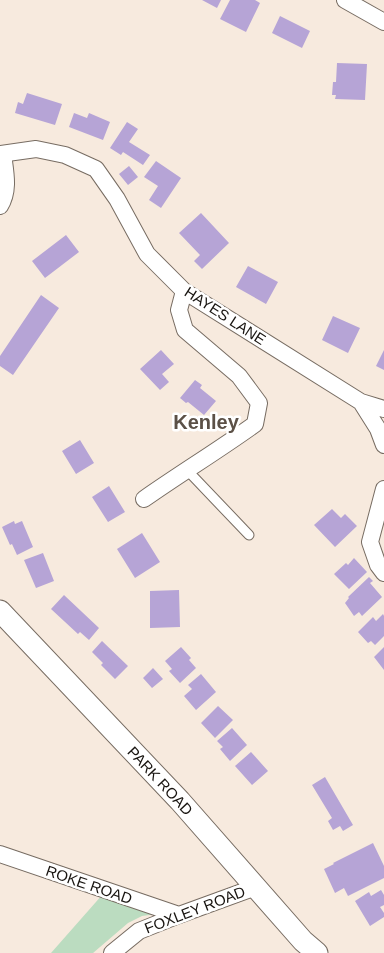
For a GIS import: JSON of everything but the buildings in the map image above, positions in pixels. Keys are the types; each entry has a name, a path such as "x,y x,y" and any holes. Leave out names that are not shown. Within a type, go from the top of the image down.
{"street":[{"path":"344,0 384,22"},
{"name":"HAYES LANE","path":"2,154 36,149 65,155 96,169 116,199 147,254 184,291 361,402 378,429 384,445"},
{"path":"0,206 4,199 6,187 2,154"},
{"path":"144,499 255,424 259,403 239,376 185,330 179,310 184,291"},
{"path":"361,402 384,409"},
{"path":"384,489 370,542 378,565 384,573"},
{"name":"PARK ROAD","path":"0,611 180,801 303,941 317,953"},
{"name":"ROKE ROAD","path":"0,854 179,915"},
{"name":"FOXLEY ROAD","path":"112,953 139,931 256,888"}],"lane":[{"path":"187,470 248,535"}],"green space":[{"path":"103,894 164,913 142,916 128,923 93,953 51,953"}],"district":[{"name":"Kenley","path":"206,422"}]}
